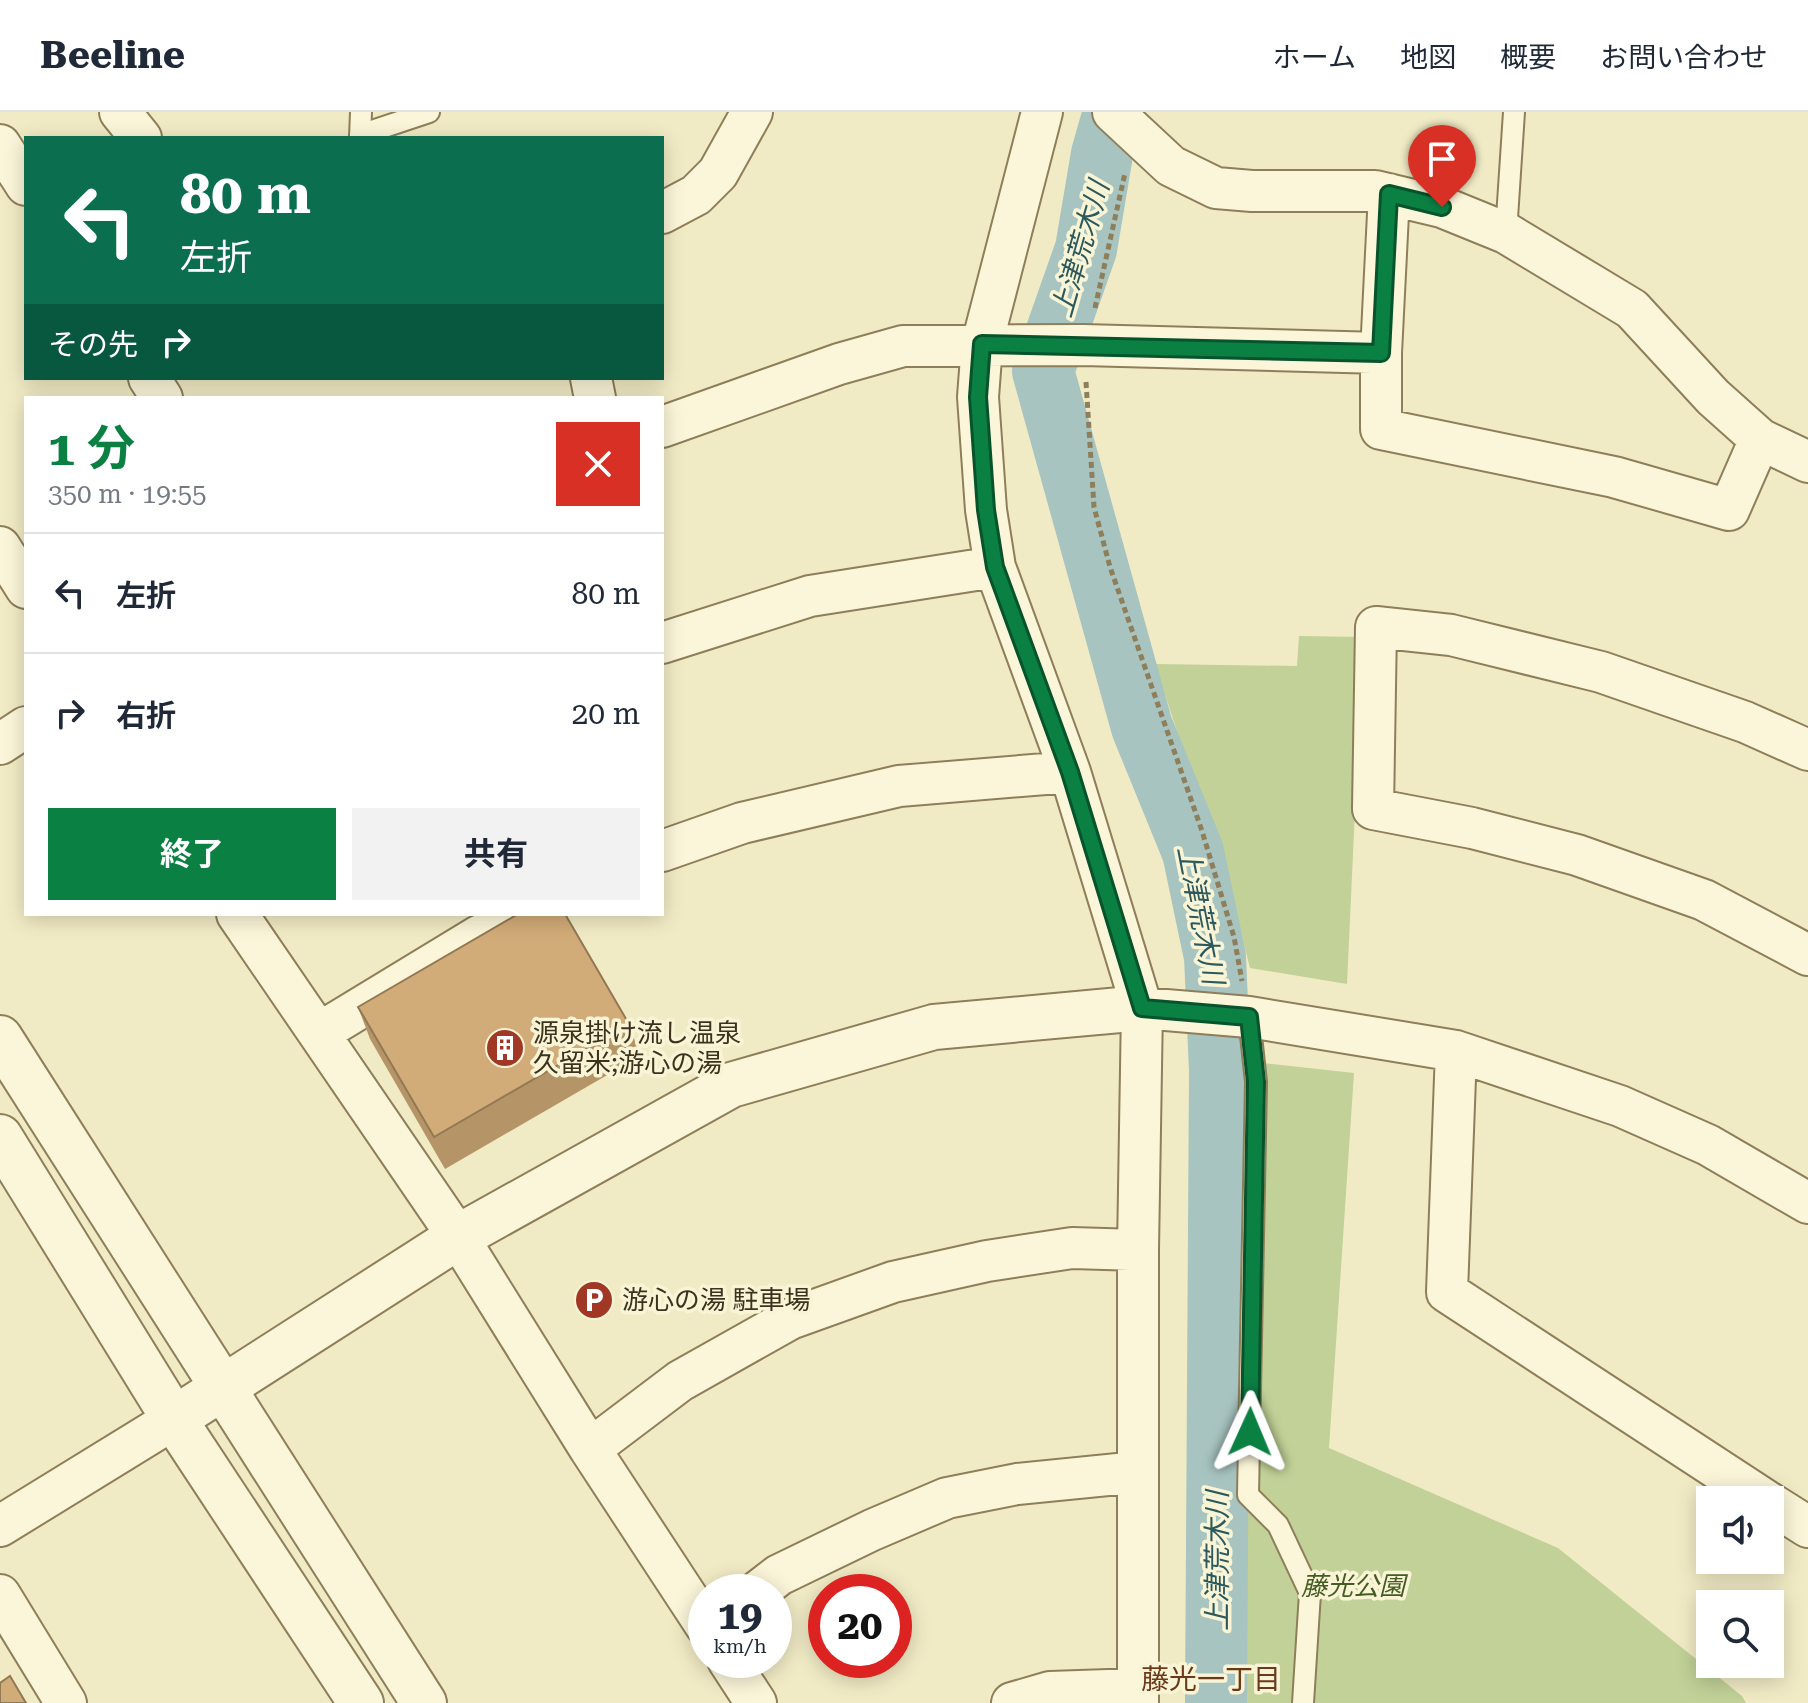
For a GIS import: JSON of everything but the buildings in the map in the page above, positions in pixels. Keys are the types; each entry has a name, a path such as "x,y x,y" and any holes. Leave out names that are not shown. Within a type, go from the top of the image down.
{"street":[{"path":"120,112 139,136"},
{"path":"664,212 696,195 718,173 752,112"},
{"path":"1012,1703 1050,1692 1138,1696 1138,1250 1142,1008 1070,772 995,567 986,510 978,397 996,345 1042,112"},
{"path":"1128,120 1171,166 1216,188 1375,191 1442,207 1506,233 1632,309 1713,397 1760,439 1808,462"},
{"path":"0,145 24,182"},
{"path":"1389,194 1381,353 1381,429 1614,477 1729,510 1760,439"},
{"path":"664,426 839,364 903,346 1087,346 1381,353"},
{"path":"0,547 24,585"},
{"path":"664,642 810,596 995,567"},
{"path":"1808,750 1745,722 1601,672 1451,635 1376,627 1373,809 1472,828 1577,855 1704,900 1808,955"},
{"path":"0,744 24,728"},
{"path":"664,850 742,823 899,786 1070,772"},
{"path":"238,916 458,1237 590,1449 688,1599"},
{"path":"319,1033 477,937 519,916"},
{"path":"0,1526 458,1237 731,1085 934,1027 1142,1008 1249,1017 1456,1051 1620,1106 1708,1145 1808,1203"},
{"path":"0,1038 424,1703"},
{"path":"1456,1051 1447,1292 1744,1486"},
{"path":"0,1137 174,1419 361,1703"},
{"path":"590,1449 680,1381 790,1319 893,1282 987,1261 1072,1248 1138,1250"},
{"path":"781,1574 947,1498 1017,1484 1138,1472"},
{"path":"1784,1512 1808,1527"},
{"path":"0,1595 66,1703"},
{"path":"740,1678 756,1703"}],"lane":[{"path":"361,112 360,136 429,112"},
{"path":"1506,233 1514,112"},
{"path":"1249,1017 1256,1082 1248,1495 1278,1525 1310,1593 1303,1703"}],"path":[{"path":"1128,120 1087,346 1094,507 1110,567 1202,831 1234,937 1249,1017"}],"green space":[{"path":"1299,636 1363,637 1347,984 1250,968 1234,905 1155,664 1297,666"},
{"name":"藤光公園","path":"1245,1061 1354,1073 1329,1448 1558,1548 1696,1659 1696,1678 1720,1678 1746,1703 1234,1703"}],"waterway":[{"name":"上津荒木川","path":"1114,112 1102,154 1086,249 1043,371 1142,727 1193,852 1215,957 1220,1070 1216,1703"}],"place":[{"name":"源泉掛け流し温泉 久留米;游心の湯","path":"505,1048"},
{"name":"游心の湯 駐車場","path":"594,1300"}],"district":[{"name":"藤光一丁目","path":"1211,1679"}],"route":[{"path":"1250,1432 1256,1082 1249,1017 1142,1008 1070,772 995,567 986,510 978,397 982,344 1381,353 1389,194 1442,207"}]}
